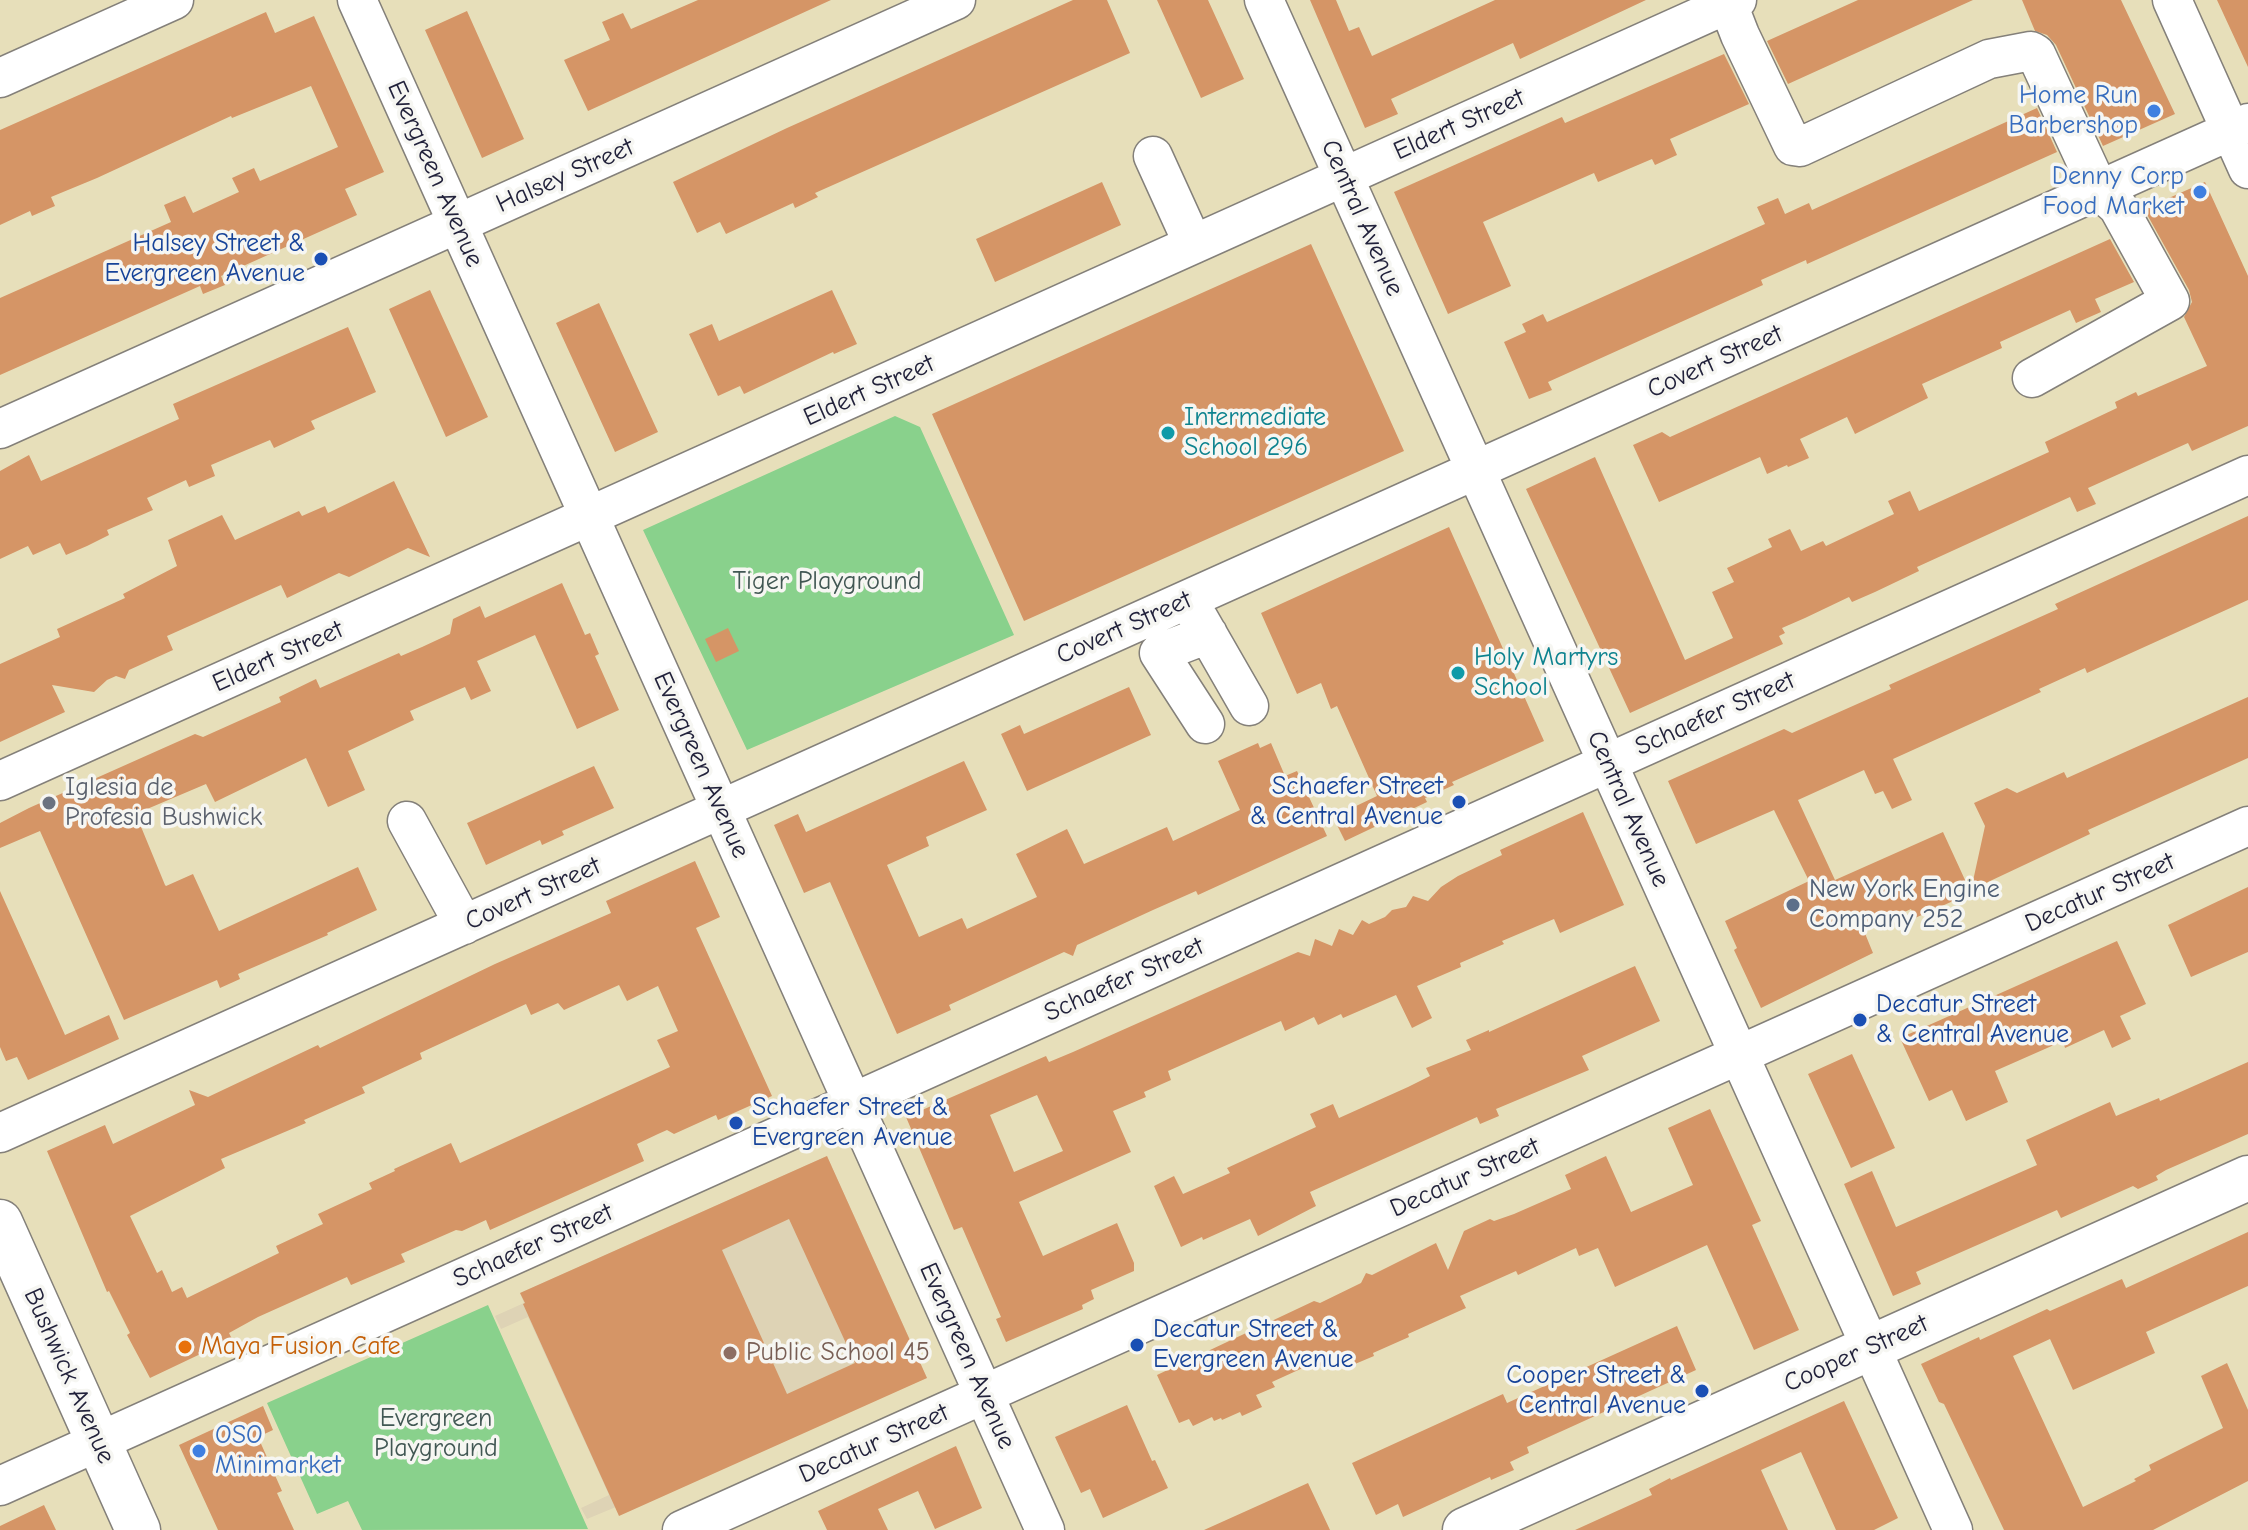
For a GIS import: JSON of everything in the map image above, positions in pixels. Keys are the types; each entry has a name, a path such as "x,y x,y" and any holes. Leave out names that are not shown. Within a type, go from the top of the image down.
{"main road":[{"name":"Cooper Street","path":"1465,1530 2248,1178"},
{"name":"Bushwick Avenue","path":"0,1222 138,1530"}],"street":[{"path":"0,78 174,0"},
{"name":"Evergreen Avenue","path":"357,0 1045,1530"},
{"name":"Halsey Street","path":"0,429 956,0"},
{"name":"Central Avenue","path":"1264,0 1953,1530"},
{"path":"2172,0 2239,127 2248,169"},
{"path":"1732,2 1793,146 1800,147 1989,59 2031,51 2036,54 2099,190 2118,207 2170,301 2032,378"},
{"name":"Eldert Street","path":"0,781 1732,2"},
{"name":"Covert Street","path":"0,1133 2239,127"},
{"path":"1153,156 1193,244"},
{"name":"Schaefer Street","path":"0,1486 2248,475"},
{"path":"1187,600 1249,706"},
{"path":"1205,724 1159,653 1208,634"},
{"path":"407,821 464,925"},
{"name":"Decatur Street","path":"682,1530 2248,826"}],"shaded area":[{"name":"Public School 45","path":"827,1156 927,1378 587,1519 581,1508 609,1495 528,1317 501,1329 495,1316 524,1303 520,1293"}],"green space":[{"name":"Tiger Playground","path":"895,416 920,427 1014,635 747,750 643,530"},
{"name":"Evergreen Playground","path":"488,1305 588,1529 362,1530 348,1501 317,1514 267,1403"}],"building":[{"path":"698,0 831,0 588,111 564,60 610,40 602,22 623,13 631,29"},
{"path":"1073,0 1107,0 1130,53 815,193 818,197 795,208 793,203 726,234 720,222 697,233 673,182"},
{"path":"1157,0 1208,0 1244,79 1201,98"},
{"path":"1310,0 1336,0 1349,31 1359,27 1372,56 1495,0 1646,0 1520,59 1513,43 1391,99 1398,114 1365,128"},
{"path":"1858,0 1973,0 1788,84 1767,41"},
{"path":"2022,0 2121,0 2175,114 2103,146 2056,45 2047,35 2035,31"},
{"path":"2217,0 2248,0 2248,67"},
{"path":"467,11 524,139 482,158 425,30"},
{"path":"266,12 275,33 314,16 384,172 345,189 357,215 221,276 225,285 203,294 200,286 0,375 0,298 171,222 164,205 185,196 193,213 239,192 232,178 254,168 260,181 338,147 311,86 231,116 51,197 55,206 32,216 30,211 0,225 0,130"},
{"path":"1724,54 1749,104 1670,139 1677,155 1655,165 1652,159 1598,182 1594,173 1483,222 1511,286 1448,314 1394,192 1562,117 1565,123"},
{"path":"2037,108 2057,152 1807,264 1806,260 1761,280 1763,285 1548,382 1552,390 1529,399 1504,342 1526,332 1522,324 1543,314 1547,322 1765,224 1757,207 1778,198 1785,214 1809,203 1812,210"},
{"path":"1102,182 1121,225 995,282 976,239"},
{"path":"2205,182 2248,276 2248,426 2192,451 2188,443 2088,488 2096,504 2077,512 2070,497 1917,567 1919,571 1875,592 1852,602 1849,597 1782,628 1785,633 1779,636 1783,644 1630,713 1526,489 1595,457 1685,660 1733,638 1712,592 1734,582 1727,568 1772,547 1768,539 1790,529 1801,551 1823,541 1826,546 1894,514 1888,501 1910,491 1919,511 2049,452 2045,442 2117,408 2115,402 2136,392 2138,396 2207,366 2184,317 2192,302 2189,290 2144,209"},
{"path":"2110,239 2134,282 2095,299 2101,312 2076,323 2070,310 2000,342 2002,348 1922,384 1928,398 1855,434 1847,417 1800,439 1809,458 1767,474 1760,457 1659,502 1633,445 1662,432 1670,437"},
{"name":"Intermediate School 296","path":"1311,244 1404,451 1024,621 932,414"},
{"path":"430,290 488,417 446,437 389,309"},
{"path":"832,290 857,344 744,394 740,386 718,396 689,334 712,324 719,341"},
{"path":"599,303 658,432 615,452 556,323"},
{"path":"348,327 376,392 311,421 315,429 274,448 270,440 211,465 215,476 189,487 186,480 147,498 153,510 107,530 109,535 87,546 66,555 60,543 33,555 28,546 0,559 0,471 29,455 41,481 179,419 173,404"},
{"path":"394,481 430,557 408,548 349,577 339,573 287,598 281,585 167,636 173,650 129,670 125,679 116,676 94,692 52,685 65,712 0,742 0,664 60,637 57,629 125,598 123,594 177,566 168,540 222,515 235,540 299,511 302,516 325,506 328,513"},
{"path":"2248,516 2248,600 2087,673 2085,668 2039,689 2041,692 1893,759 1912,800 1892,809 1883,791 1875,794 1864,770 1798,800 1835,880 1943,832 1971,893 1915,918 1911,909 1864,931 1873,953 1761,1008 1734,950 1737,948 1725,921 1809,881 1774,810 1696,844 1668,781 1784,729 1792,733 1891,689 1889,685 2058,609 2055,604"},
{"name":"Holy Martyrs School","path":"1449,527 1544,741 1452,782 1454,785 1425,798 1427,802 1345,841 1333,817 1377,796 1337,706 1331,709 1321,683 1297,694 1261,613"},
{"path":"562,583 585,635 590,633 599,654 595,656 619,710 577,729 535,635 477,661 491,691 471,700 465,687 410,711 414,720 348,751 365,790 328,807 306,758 215,802 206,784 140,812 141,815 137,817 165,885 193,874 219,931 358,867 377,910 238,974 240,979 220,988 217,980 124,1020 40,831 0,848 0,823 29,808 195,734 203,737 281,702 279,697 316,679 320,688 399,653 401,656 422,647 450,634 453,619 480,606 485,618"},
{"path":"728,628 739,651 716,662 705,639"},
{"path":"1129,687 1151,735 1027,791 1001,734 1020,725 1024,734"},
{"path":"2248,697 2248,758 2088,830 2090,834 1971,890 1985,826 1974,803 2007,788 2017,793 2064,772 2067,778"},
{"path":"1258,743 1260,748 1271,743 1285,776 1297,771 1327,836 1198,895 1196,891 1153,910 1077,945 1073,956 1064,952 949,1005 951,1010 897,1034 830,882 804,893 774,825 798,814 806,832 964,761 987,810 926,837 929,846 887,865 919,937 962,918 967,929 1037,897 1016,854 1067,829 1084,864 1167,827 1173,841 1240,810 1218,761"},
{"path":"594,766 614,808 562,831 564,835 542,845 540,840 486,865 467,823"},
{"path":"1583,812 1624,905 1560,933 1554,919 1502,941 1504,944 1460,963 1461,967 1417,986 1432,1018 1412,1028 1396,995 1343,1018 1341,1014 1318,1025 1314,1017 1285,1031 1281,1021 1168,1071 1171,1080 1144,1092 1146,1097 1113,1111 1131,1152 1019,1202 1043,1256 1117,1223 1134,1263 1134,1271 1091,1290 1094,1299 1082,1305 1083,1309 1006,1342 996,1319 1001,1317 962,1227 954,1230 906,1117 1046,1056 1049,1062 1073,1052 1298,952 1310,956 1315,939 1332,946 1339,929 1353,935 1362,920 1369,924 1385,917 1392,910 1406,907 1413,896 1428,901 1441,887 1458,876 1502,855 1500,850","holes":["1037,1095 1063,1151 1014,1172 990,1115"]},
{"path":"695,861 720,917 696,928 772,1096 718,1120 716,1115 674,1134 667,1130 658,1134 637,1144 644,1161 490,1230 486,1220 462,1231 456,1230 401,1254 405,1262 351,1285 347,1277 258,1317 229,1333 232,1339 150,1378 107,1292 47,1151 105,1125 113,1144 195,1105 189,1090 208,1097 318,1045 320,1048 495,964 611,913 606,901","holes":["619,985 627,1001 658,986 678,1031 657,1040 670,1067 460,1163 451,1143 394,1169 369,1183 372,1189 318,1214 323,1224 276,1246 279,1253 187,1298 182,1287 172,1292 162,1270 157,1273 130,1216 225,1168 221,1159 306,1123 304,1120 365,1093 362,1087 422,1059 420,1053 526,1004 531,1015 558,1003 564,1010"]},
{"path":"2248,887 2248,952 2191,977 2168,925"},
{"path":"0,891 65,1035 109,1015 119,1039 28,1080 17,1057 6,1061 0,1047"},
{"path":"2117,941 2146,1004 2120,1016 2131,1039 2112,1048 2104,1030 2065,1048 2063,1041 1995,1071 2008,1102 1966,1121 1952,1090 1929,1101 1900,1038"},
{"path":"1635,966 1660,1021 1582,1056 1589,1070 1496,1109 1499,1116 1480,1124 1477,1117 1310,1192 1316,1206 1258,1236 1250,1219 1181,1247 1154,1186 1174,1176 1183,1194 1230,1173 1227,1168 1316,1127 1310,1114 1333,1104 1339,1118 1408,1087 1430,1076 1426,1068 1471,1050 1466,1040"},
{"path":"1852,1054 1895,1148 1851,1168 1808,1074"},
{"path":"2248,1062 2248,1134 2166,1170 2156,1176 2158,1180 2138,1189 2133,1186 2061,1218 2057,1210 1916,1272 1921,1284 1893,1296 1844,1184 1872,1171 1896,1227 2037,1165 2026,1140 2110,1102 2116,1116 2159,1098 2160,1101"},
{"path":"1710,1109 1761,1221 1752,1225 1799,1330 1754,1350 1707,1245 1615,1287 1598,1248 1579,1256 1576,1248 1518,1275 1516,1271 1460,1296 1466,1308 1408,1334 1409,1337 1373,1353 1374,1356 1355,1364 1351,1354 1321,1367 1318,1361 1272,1382 1275,1387 1256,1395 1262,1407 1242,1416 1240,1412 1214,1421 1212,1417 1193,1426 1189,1419 1179,1423 1157,1375 1314,1301 1320,1303 1361,1283 1366,1273 1372,1275 1436,1243 1448,1270 1464,1231 1490,1219 1494,1221 1514,1214 1571,1189 1565,1175 1606,1156 1631,1212 1693,1185 1668,1128"},
{"name":"Public School 45","path":"827,1156 927,1378 619,1516 520,1293","holes":["789,1219 855,1363 787,1394 722,1250"]},
{"path":"2248,1232 2248,1286 2146,1332 2155,1353 2073,1390 2050,1339 2013,1356 2083,1507 2136,1481 2134,1479 2151,1470 2149,1465 2223,1428 2201,1376 2227,1363 2248,1410 2248,1481 2153,1530 2004,1530 1944,1404 1939,1402 1921,1364 2122,1279 2126,1288"},
{"path":"1677,1326 1696,1370 1527,1447 1529,1453 1510,1462 1514,1470 1491,1480 1490,1477 1403,1517 1398,1504 1376,1515 1352,1463 1503,1394 1507,1403"},
{"path":"1844,1401 1898,1518 1874,1530 1836,1530 1801,1452 1761,1470 1788,1530 1575,1530 1652,1495 1649,1489 1670,1478"},
{"path":"1127,1405 1168,1488 1103,1518 1090,1489 1081,1493 1055,1437"},
{"path":"263,1406 273,1430 258,1437 282,1491 277,1493 294,1530 218,1530 179,1445"},
{"path":"956,1446 982,1508 935,1529 918,1491 878,1509 888,1530 827,1530 818,1511"},
{"path":"1308,1483 1330,1530 1204,1530 1264,1503"},
{"path":"44,1505 56,1530 0,1530 0,1526"}],"place":[{"name":"Home Run Barbershop","path":"2154,111"},
{"name":"Denny Corp Food Market","path":"2200,192"},
{"name":"Halsey Street & Evergreen Avenue","path":"321,259"},
{"name":"Intermediate School 296","path":"1168,433"},
{"name":"Holy Martyrs School","path":"1458,673"},
{"name":"Schaefer Street & Central Avenue","path":"1459,802"},
{"name":"Iglesia de Profesia Bushwick","path":"49,803"},
{"name":"New York Engine Company 252","path":"1793,905"},
{"name":"Decatur Street & Central Avenue","path":"1860,1020"},
{"name":"Schaefer Street & Evergreen Avenue","path":"736,1123"},
{"name":"Decatur Street & Evergreen Avenue","path":"1137,1345"},
{"name":"Maya Fusion Cafe","path":"185,1347"},
{"name":"Public School 45","path":"730,1353"},
{"name":"Cooper Street & Central Avenue","path":"1702,1391"},
{"name":"OSO Minimarket","path":"199,1451"}]}
